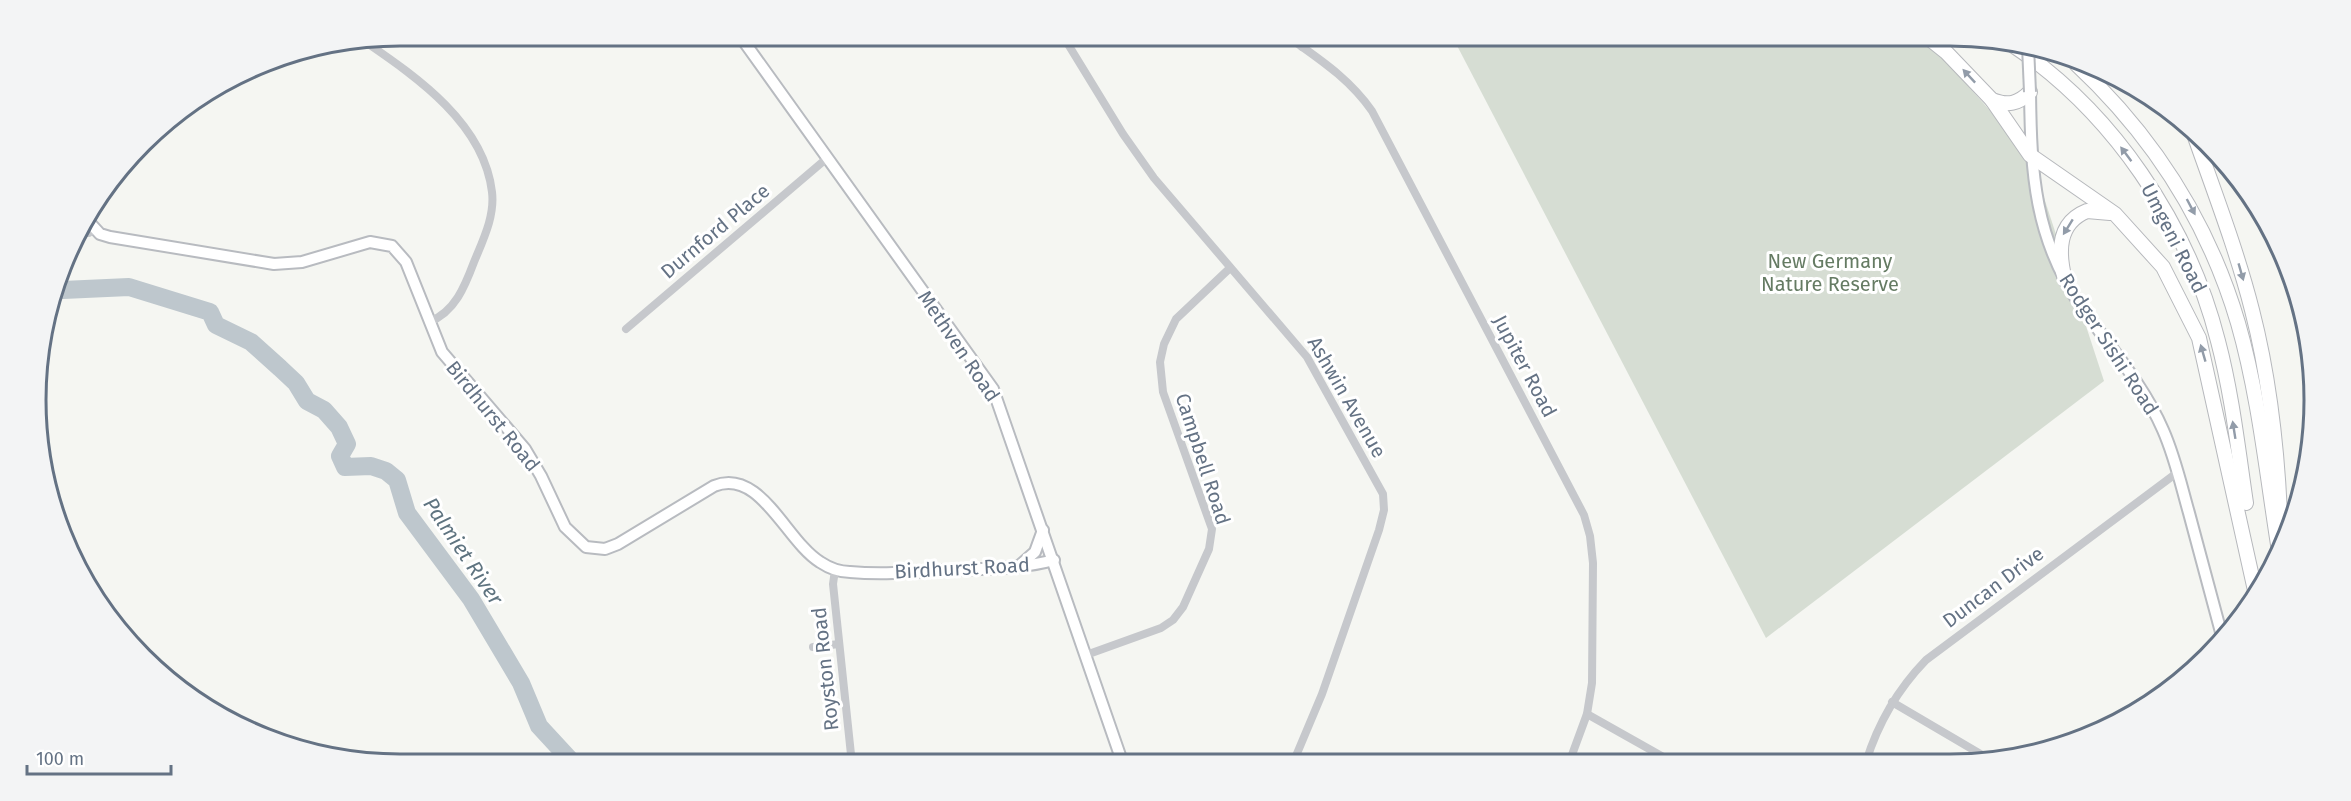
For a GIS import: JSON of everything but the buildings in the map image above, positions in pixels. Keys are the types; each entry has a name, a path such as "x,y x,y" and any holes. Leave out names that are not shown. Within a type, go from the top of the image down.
{"highway":[{"path":"1938,46 1992,100 2031,155 2115,214 2163,267 2199,338 2253,584"},
{"name":"Umgeni Road","path":"2024,54 2070,90 2115,139 2151,189 2185,250 2203,291 2218,341 2257,578"},
{"name":"Umgeni Road","path":"2084,72 2130,120 2159,157 2183,193 2213,252 2238,325 2248,364 2277,538"},
{"path":"1992,100 2010,104 2023,99 2030,92"},
{"path":"2199,148 2240,266 2253,313 2274,437 2281,528"},
{"path":"2065,280 2060,251 2063,233 2069,224 2087,211 2115,214"}],"street":[{"name":"Methven Road","path":"747,46 993,389 1120,754"},
{"name":"Ashwin Avenue","path":"1069,46 1123,134 1154,178 1230,268 1295,339 1373,473 1384,502 1379,530 1322,694 1297,754"},
{"path":"374,47 417,77 460,124 483,160 492,193 489,226 466,283 452,307 429,322"},
{"name":"Jupiter Road","path":"1302,47 1340,74 1356,89 1372,111 1584,514 1590,536 1593,563 1592,682 1587,714 1572,754"},
{"name":"Rodger Sishi Road","path":"2028,55 2031,155 2034,188 2044,234 2065,280 2146,398 2163,430 2178,472 2220,630"},
{"name":"Durnford Place","path":"626,329 826,159"},
{"name":"Birdhurst Road","path":"92,226 100,234 118,239 274,264 302,262 370,242 385,243 397,250 406,262 442,352 525,449 541,476 565,527 586,547 605,549 618,544 714,486 724,482 737,482 758,494 813,557 835,570 895,572 1017,567 1054,560"},
{"name":"Campbell Road","path":"1086,655 1161,628 1173,620 1183,607 1209,549 1212,529 1163,392 1160,362 1164,344 1176,319 1230,268"},
{"name":"Duncan Drive","path":"1869,754 1878,728 1892,702 1913,673 1946,642 2178,472"},
{"path":"1017,567 1035,552 1043,528"},
{"name":"Royston Road","path":"835,570 833,584 851,754"},
{"path":"813,647 840,644"},
{"path":"1892,702 1979,753"},
{"path":"1587,714 1658,754"}],"green space":[{"name":"New Germany Nature Reserve","path":"1457,46 1932,46 2030,155 2104,381 1766,638"}],"waterway":[{"name":"Palmiet River","path":"64,290 129,287 210,312 216,325 251,342 280,368 296,383 307,401 324,410 339,427 347,444 340,456 345,467 371,466 386,471 397,480 407,513 471,599 521,683 539,726 565,754"}]}
